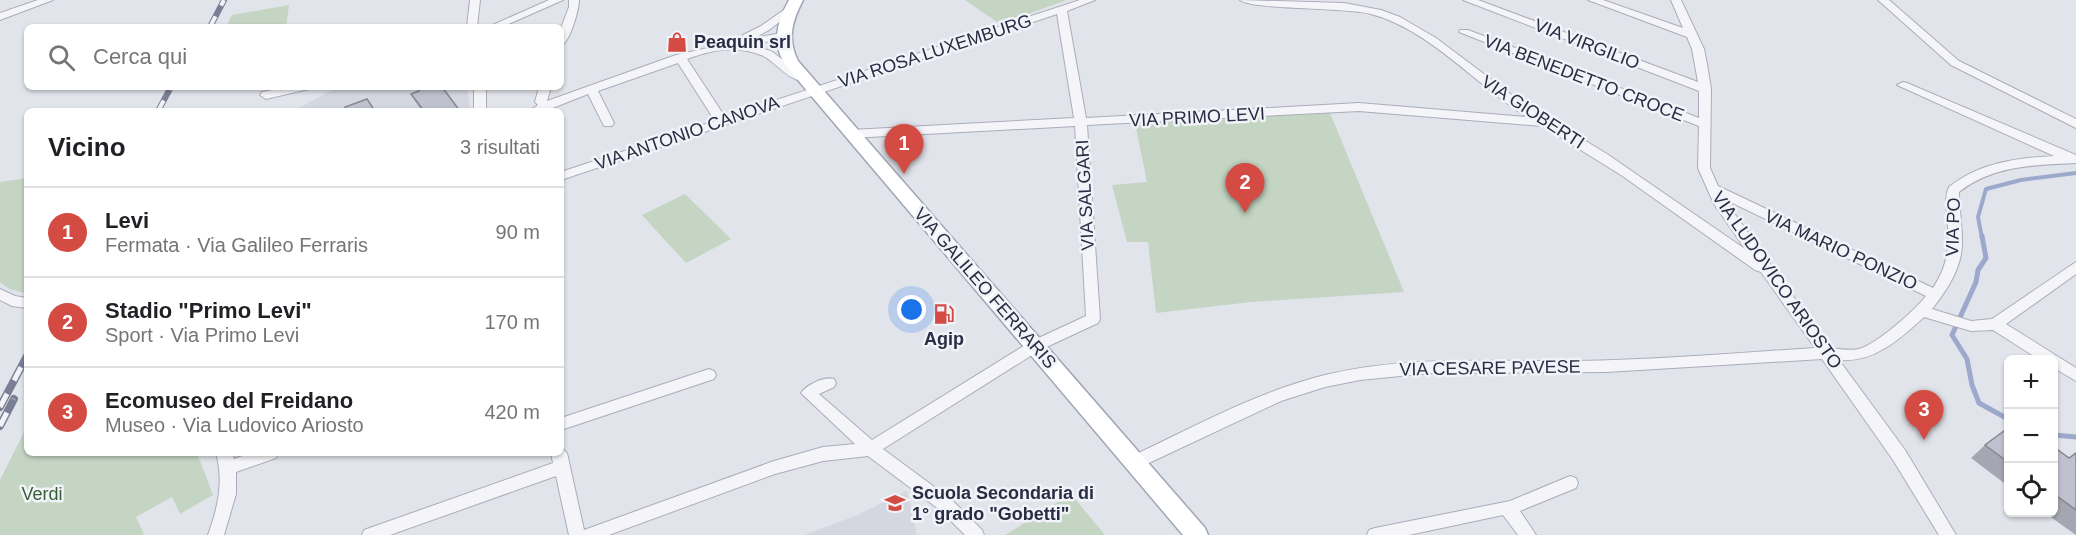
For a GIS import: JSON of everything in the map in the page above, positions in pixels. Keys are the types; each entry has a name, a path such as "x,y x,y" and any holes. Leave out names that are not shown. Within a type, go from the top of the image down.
{"main road":[{"path":"782,36 785,21 793,4"},
{"name":"VIA GALILEO FERRARIS","path":"782,36 787,56 810,87 1197,535"}],"street":[{"path":"0,17 48,0"},
{"path":"472,24 475,0"},
{"path":"500,24 558,0"},
{"path":"564,35 574,7 574,0"},
{"name":"VIA ROSA LUXEMBURG","path":"810,87 1090,0"},
{"name":"VIA GIOBERTI","path":"1245,0 1339,3 1379,13 1410,27 1543,122 1580,142 1706,226 1771,275"},
{"name":"VIA VIRGILIO","path":"1468,0 1706,89"},
{"path":"1593,0 1689,34"},
{"name":"VIA LUDOVICO ARIOSTO","path":"1676,0 1689,34 1698,49 1706,89 1704,168 1720,204 1899,455 1948,535"},
{"path":"1883,0 1955,63 2076,124"},
{"path":"728,45 765,28 793,4"},
{"name":"VIA SALGARI","path":"1035,346 1093,319 1080,123 1062,10"},
{"name":"VIA BENEDETTO CROCE","path":"1464,32 1704,124"},
{"path":"542,108 680,57 728,45 782,36"},
{"path":"728,45 767,53 810,87"},
{"path":"680,57 722,122"},
{"path":"1903,85 2073,159"},
{"name":"VIA ANTONIO CANOVA","path":"564,175 722,122 810,87"},
{"path":"591,89 608,123"},
{"path":"266,95 290,90"},
{"path":"480,90 480,108"},
{"path":"481,90 487,108"},
{"path":"538,108 544,90"},
{"name":"VIA PRIMO LEVI","path":"851,134 1359,107 1543,122"},
{"name":"VIA PO","path":"1828,353 1863,354 1923,310 1936,294 1949,274 1954,257 1956,243 1951,209 1953,190 1963,180 1978,172 2042,161 2073,159"},
{"name":"VIA MARIO PONZIO","path":"1714,189 1936,294"},
{"path":"1923,310 1957,322 1986,326 1995,324 2076,267"},
{"path":"0,294 12,301 24,303"},
{"path":"1995,324 2045,355"},
{"path":"588,535 774,468 823,454 871,449 1035,346"},
{"name":"VIA CESARE PAVESE","path":"1134,463 1269,397 1326,380 1365,373 1411,367 1606,366 1828,353"},
{"path":"2058,363 2076,375"},
{"path":"564,423 709,375"},
{"path":"829,383 808,393 871,449 946,505 976,535"},
{"path":"216,535 228,498 226,460 251,456"},
{"path":"370,535 560,460 577,535"},
{"path":"1375,535 1507,507 1508,509 1570,483"},
{"path":"1508,509 1528,535"}],"shaded area":[{"path":"332,90 468,90 470,108 299,108"},
{"name":"Scuola Secondaria di 1° grado \"Gobetti\"","path":"907,491 917,535 804,535 855,516"}],"green space":[{"path":"965,0 1067,0 1000,24"},
{"path":"289,5 286,24 228,24 232,15"},
{"path":"1330,113 1404,292 1251,302 1156,313 1148,242 1127,242 1112,185 1147,182 1135,123"},
{"path":"24,178 24,293 9,289 0,282 0,182"},
{"path":"685,194 731,239 686,263 642,215"},
{"name":"Verdi","path":"24,432 24,456 198,456 213,495 180,514 172,497 136,517 144,534 142,535 0,535 0,480"},
{"path":"1071,494 1105,535 1005,535"}],"building":[{"path":"444,90 458,108 422,108 411,94 419,91"},
{"path":"367,99 373,108 346,108"},
{"path":"2004,431 2004,459 1985,445"},
{"path":"2058,450 2069,458 2076,453 2076,510 2058,497"}],"waterway":[{"path":"1982,238 1978,217 1986,189 2021,180 2076,173"},
{"path":"1982,236 1986,258 1978,270 1976,282 1952,335 1967,359 1972,385 1979,403 2004,417"},
{"path":"2058,435 2076,437"}],"railway":[{"path":"212,24 224,0"},
{"path":"160,108 169,90"},
{"path":"0,407 24,362"},
{"path":"0,426 14,399"}],"place":[{"name":"Peaquin srl","path":"677,42"},
{"name":"Levi","path":"904,174"},
{"name":"Stadio \"Primo Levi\"","path":"1245,213"},
{"name":"Agip","path":"944,314"},
{"name":"Ecomuseo del Freidano","path":"1924,440"},
{"name":"Scuola Secondaria di 1° grado \"Gobetti\"","path":"895,503"}]}
